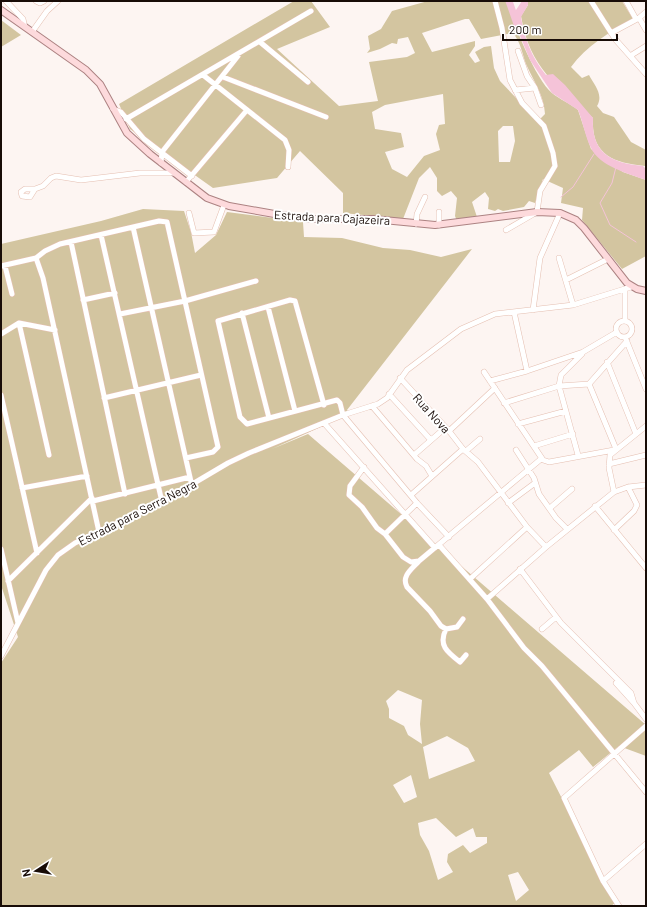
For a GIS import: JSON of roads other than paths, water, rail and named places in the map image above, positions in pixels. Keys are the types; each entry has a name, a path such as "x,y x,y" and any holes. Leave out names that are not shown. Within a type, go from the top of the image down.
{"main road":[{"name":"Estrada para Cajazeira","path":"1,10 93,76 100,84 127,133 152,156 207,198 224,205 294,217 331,219 373,218 416,224 439,225 537,212 560,213"},
{"path":"560,213 568,216 580,224 608,258 628,288 646,291"}],"street":[{"path":"6,1 23,19 25,27"},
{"path":"36,1 40,3 44,1"},
{"path":"32,32 46,11 58,1"},
{"path":"495,1 503,33 507,68 515,90 522,103 544,126 555,160 552,171 540,191 537,212 506,230"},
{"path":"590,1 611,33 646,74"},
{"path":"626,1 646,30"},
{"path":"126,119 239,55 311,11"},
{"path":"611,33 646,12"},
{"path":"260,42 308,82"},
{"path":"630,56 646,46"},
{"path":"518,51 527,76 535,88 541,105"},
{"path":"152,156 162,152 239,55"},
{"path":"203,75 285,140 289,150 288,167"},
{"path":"223,77 326,117"},
{"path":"515,90 535,88"},
{"path":"113,109 121,112 144,139 192,176"},
{"path":"186,182 247,110"},
{"path":"161,163 162,152"},
{"path":"35,189 43,186 51,178 56,176 81,180 140,173 174,172"},
{"path":"416,224 417,214 425,196"},
{"path":"189,213 194,233 214,232 224,205"},
{"path":"439,212 439,225"},
{"path":"533,310 540,258 560,213"},
{"path":"12,294 3,266 36,258 50,248 71,242 133,227 163,221 167,222 218,449 213,452 186,458"},
{"path":"133,227 170,384 192,486"},
{"path":"101,235 162,502"},
{"path":"71,242 125,494"},
{"path":"36,258 41,272 55,330 99,532"},
{"path":"559,258 573,305"},
{"path":"566,280 608,258"},
{"path":"120,314 185,301 256,281"},
{"path":"625,320 628,288"},
{"name":"Estrada para Serra Negra","path":"1,656 46,570 53,560 75,543 162,502 192,486 228,463 249,453 343,415 382,402 400,378 417,362 460,328 495,314 573,305 628,288"},
{"path":"84,300 115,293"},
{"path":"324,405 297,303 295,301 290,300 220,320 218,323 240,417 247,424 324,405 337,400 340,403 343,415 417,503 449,537"},
{"path":"268,307 295,411"},
{"path":"514,312 527,371"},
{"path":"242,313 269,418"},
{"path":"625,320 616,325 617,332 620,336 626,339 646,389"},
{"path":"504,402 559,386 589,384 630,334 632,330 631,325 625,320"},
{"path":"1,334 19,323 55,330"},
{"path":"19,323 49,455"},
{"path":"490,381 527,371 583,352 617,332"},
{"path":"578,455 559,386 561,375 583,352"},
{"path":"607,362 636,434"},
{"path":"484,372 541,458 549,462 578,455 615,450"},
{"path":"104,398 170,384 201,375"},
{"name":"Rua Nova","path":"400,378 484,469 527,527 546,547"},
{"path":"589,384 615,450"},
{"path":"414,455 430,439 447,429 495,388"},
{"path":"389,394 430,439"},
{"path":"1,395 37,553"},
{"path":"372,406 414,455 426,466 432,476"},
{"path":"518,424 566,411"},
{"path":"324,423 405,514 470,579 519,642 542,666 646,792"},
{"path":"614,492 609,464 610,455 646,426"},
{"path":"534,446 573,434"},
{"path":"411,496 432,476 480,439"},
{"path":"516,450 529,469 537,491 567,529"},
{"path":"609,464 646,455"},
{"path":"463,619 457,627 446,628 441,626 430,611 405,585 405,577 419,561 541,458"},
{"path":"364,467 350,486 348,492 377,528 385,534 406,559 411,562 419,561"},
{"path":"22,488 87,476"},
{"path":"8,581 92,500 125,494 190,477"},
{"path":"508,503 535,483"},
{"path":"487,599 567,529 614,492 628,487 646,485"},
{"path":"614,530 634,511 637,505 628,487"},
{"path":"550,508 572,489"},
{"path":"527,490 537,491"},
{"path":"385,534 417,503"},
{"path":"595,506 646,568"},
{"path":"470,579 527,527"},
{"path":"1,548 18,623"},
{"path":"520,569 556,617 613,677 631,693 634,703 646,719"},
{"path":"542,629 556,617"},
{"path":"446,628 442,637 444,646 460,662 466,655"},
{"path":"620,906 604,881 564,798 646,726"},
{"path":"604,881 646,844"}],"waterway":[{"path":"509,1 517,24"},
{"path":"561,197 573,187 594,154"},
{"path":"616,167 612,183 600,203 610,225 636,242"}]}
